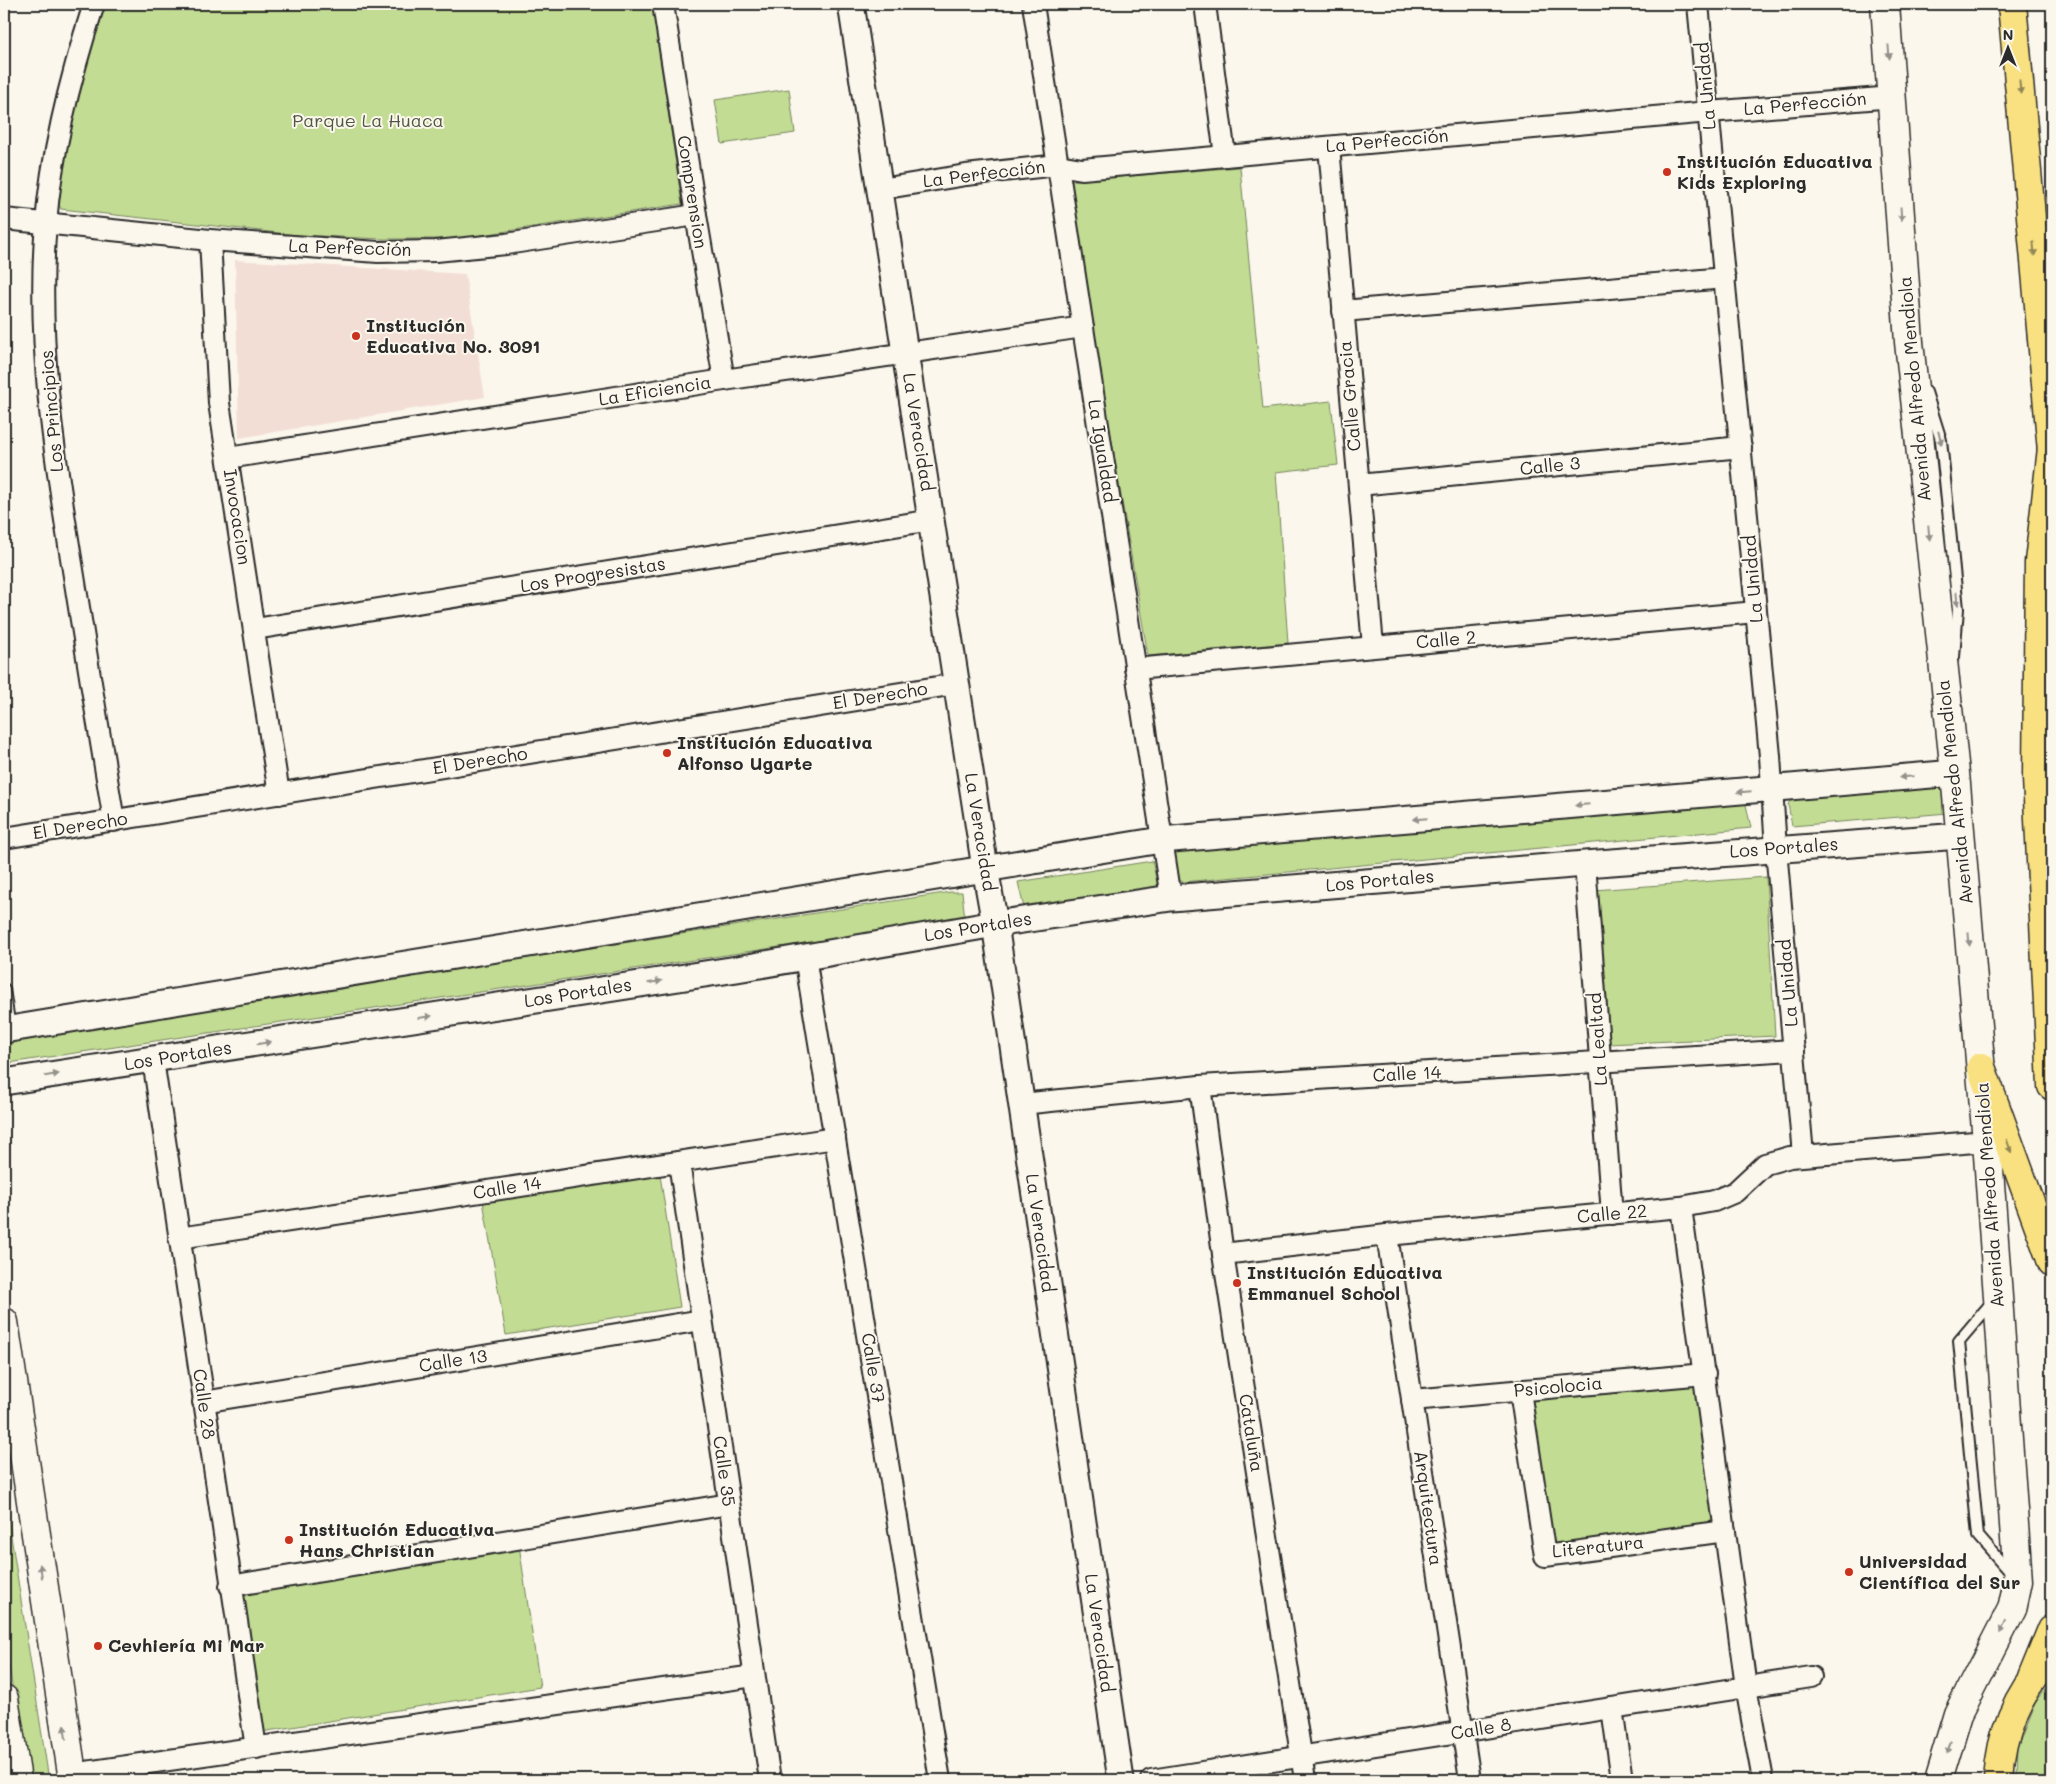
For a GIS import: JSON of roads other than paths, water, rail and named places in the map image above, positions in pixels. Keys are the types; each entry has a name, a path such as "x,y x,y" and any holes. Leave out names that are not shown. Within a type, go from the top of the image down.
{"main road":[{"name":"Avenida Alfredo Mendiola","path":"1885,4 1909,342 1955,773 1987,1141 2018,1581 2012,1608 1958,1714 1938,1780"},
{"path":"2012,4 2052,449 2040,562 2037,778 2052,1086"},
{"path":"1980,1067 2052,1262"},
{"path":"4,1322 72,1777"},
{"path":"1982,1780 2017,1702 2032,1678 2052,1629"},
{"path":"2032,1678 2052,1656"},
{"path":"4,1699 18,1780"},
{"path":"1998,1780 2000,1756 2006,1728"}],"street":[{"name":"Los Principios","path":"94,4 74,64 66,97 46,222 45,350 57,472 114,821"},
{"name":"Comprension","path":"663,4 724,380"},
{"name":"La Veracidad","path":"851,4 995,924 1121,1780"},
{"name":"La Igualdad","path":"1033,4 1171,898"},
{"path":"1205,4 1226,156"},
{"name":"La Unidad","path":"1698,4 1773,789 1776,849 1803,1155"},
{"name":"La Perfección","path":"881,189 966,174 1058,164 1082,169 1893,97"},
{"name":"Calle Gracia","path":"1329,146 1373,646"},
{"name":"La Perfección","path":"4,219 210,240 378,252 436,251 506,244 696,215"},
{"name":"Invocacion","path":"210,240 220,403 279,794"},
{"path":"1343,311 1725,278"},
{"name":"La Eficiencia","path":"228,458 724,380 1083,327"},
{"name":"Calle 3","path":"1359,485 1741,447"},
{"name":"Los Progresistas","path":"255,629 932,520"},
{"name":"Calle 2","path":"1135,669 1756,612"},
{"name":"El Derecho","path":"4,838 956,684"},
{"path":"7,1030 1162,840 1955,773"},
{"name":"Los Portales","path":"4,1082 805,957 995,924 1171,898 1960,836"},
{"name":"La Lealtad","path":"1585,864 1612,1214"},
{"name":"Calle 37","path":"805,957 940,1780"},
{"name":"Calle 14","path":"1021,1104 1200,1086 1794,1050"},
{"name":"Calle 28","path":"153,1060 230,1586 256,1748"},
{"name":"Cataluña","path":"1200,1086 1223,1254 1305,1780"},
{"name":"Calle 14","path":"179,1238 835,1138"},
{"name":"Calle 22","path":"1223,1254 1387,1235 1681,1207 1714,1201 1735,1192 1765,1164 1803,1155 1987,1141"},
{"name":"Calle 35","path":"679,1162 770,1780"},
{"path":"1681,1207 1746,1687 1764,1780"},
{"name":"Arquitectura","path":"1387,1235 1461,1732 1470,1780"},
{"name":"Calle 13","path":"203,1402 702,1320"},
{"name":"Psicolocia","path":"1412,1400 1705,1374"},
{"name":"Literatura","path":"1520,1391 1545,1556 1725,1531"},
{"path":"230,1586 729,1504"},
{"path":"72,1777 256,1748 754,1676"},
{"name":"Calle 8","path":"1151,1780 1811,1677"},
{"path":"1612,1708 1622,1780"}],"lane":[{"path":"4,989 7,1030"},
{"path":"1997,1296 1959,1341 1978,1536 2018,1581"}],"place":[{"name":"Institución Educativa Kids Exploring","path":"1667,172"},
{"name":"Institución Educativa No. 3091","path":"356,336"},
{"name":"Institución Educativa Alfonso Ugarte","path":"667,753"},
{"name":"Institución Educativa Emmanuel School","path":"1237,1283"},
{"name":"Institución Educativa Hans Christian","path":"289,1540"},
{"name":"Universidad Científica del Sur","path":"1849,1572"},
{"name":"Cevhiería Mi Mar","path":"98,1646"}],"park label":[{"name":"Parque La Huaca","path":"368,121"}]}
